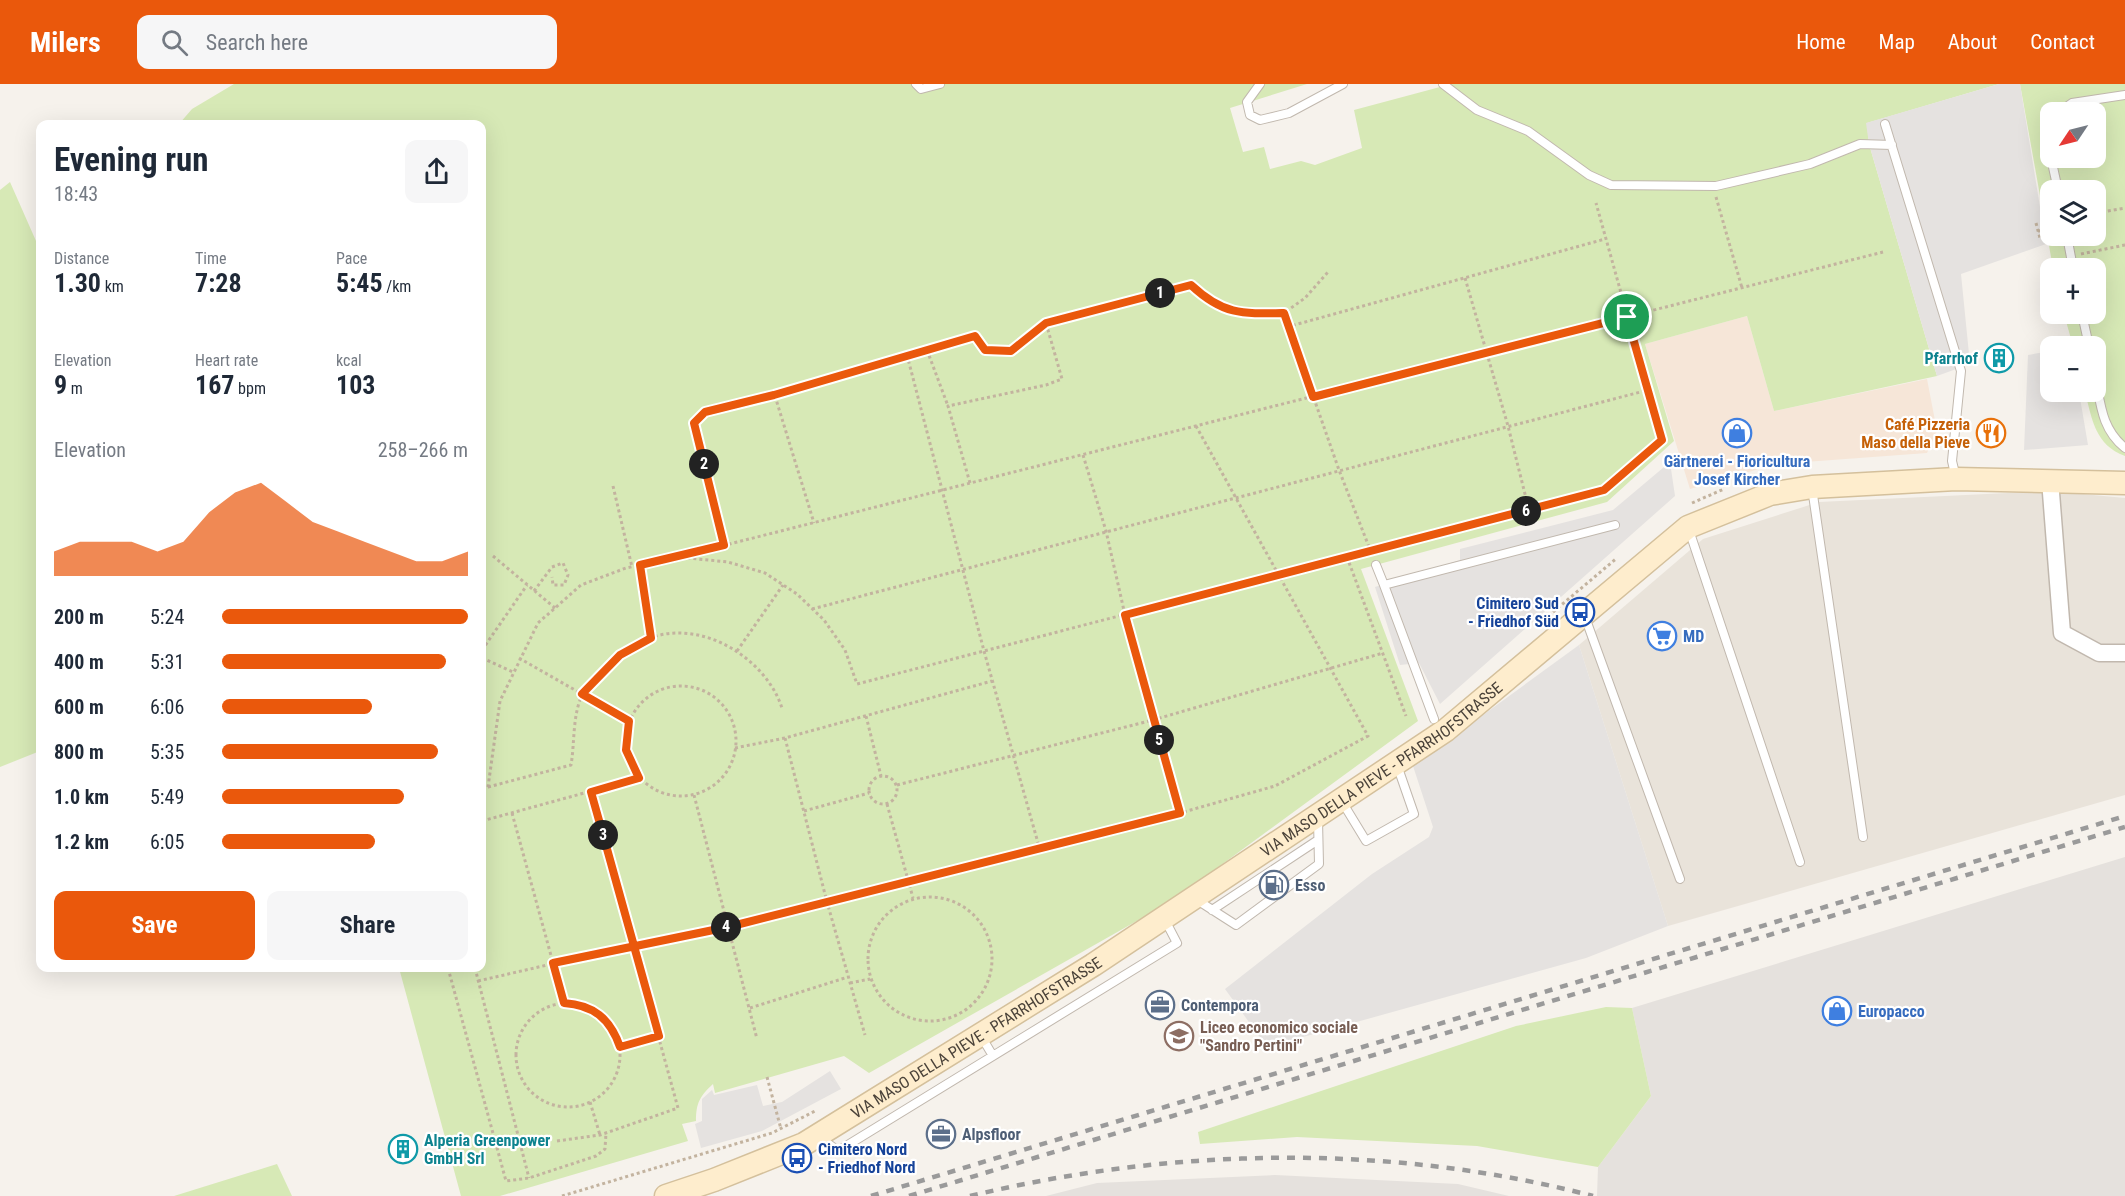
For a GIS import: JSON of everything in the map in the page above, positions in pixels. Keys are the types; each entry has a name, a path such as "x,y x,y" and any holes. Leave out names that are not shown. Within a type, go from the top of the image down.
{"street":[{"name":"VIA MASO DELLA PIEVE - PFARRHOFSTRASSE","path":"666,1196 752,1166 818,1136 1164,918 1203,904 1317,815 1446,730 1688,527 1770,494 1812,487 1956,479 2125,483"},
{"path":"2050,480 2062,633 2099,653 2125,653"}],"lane":[{"path":"916,84 921,89 940,84"},
{"path":"1260,84 1247,102 1250,115 1260,120 1289,113 1343,84"},
{"path":"1443,84 1477,111 1528,131 1589,175 1611,185 1716,186 1810,164 1860,144 1892,145"},
{"path":"2079,102 2125,95"},
{"path":"1886,124 1961,370 1952,461 1956,479"},
{"path":"2069,246 2071,256"},
{"path":"2100,402 2104,423 2115,440 2125,448"},
{"path":"1812,487 1863,837"},
{"path":"1384,585 1615,525"},
{"path":"1688,527 1800,862"},
{"path":"1376,565 1434,719"},
{"path":"1584,613 1680,879"},
{"path":"1340,800 1366,841 1414,814 1396,763"},
{"path":"1317,815 1319,864 1236,925 1203,904 1318,840"},
{"path":"818,1136 838,1151 1177,943 1164,918"},
{"path":"981,1035 993,1056"}],"path":[{"path":"1716,196 1742,288"},
{"path":"678,557 728,562 765,573 783,585 812,609 844,650 857,684 1604,490 1662,440 1596,203"},
{"path":"2106,211 2125,208"},
{"path":"2036,223 2040,238"},
{"path":"1287,327 1605,239"},
{"path":"2071,256 2125,245"},
{"path":"782,708 761,673 736,651 720,642 692,636 651,638 620,655 582,694 575,724 571,765 488,787 500,701 519,658 538,622 581,585 632,567 1884,252"},
{"path":"724,545 694,423 705,412 774,395 975,336 985,350 1011,351 1046,323 1191,285 1201,295 1238,314 1284,313 1305,298 1328,272"},
{"path":"1464,278 1508,426 1528,510"},
{"path":"1284,313 1339,470 1376,565"},
{"path":"948,406 1046,385 1062,379 1046,323"},
{"path":"927,350 948,406 970,483"},
{"path":"907,355 992,681 1040,850"},
{"path":"812,609 1648,390"},
{"path":"774,395 814,523"},
{"path":"478,981 634,945 728,927 1180,813 1275,786 1368,736 1196,426"},
{"path":"1083,455 1106,531 1125,615 1180,813"},
{"path":"613,486 632,567"},
{"path":"493,556 555,608"},
{"path":"1347,557 1406,716"},
{"path":"534,591 552,567 563,563 568,575 564,585 553,585 552,577"},
{"path":"640,565 651,638"},
{"path":"486,644 527,585"},
{"path":"736,651 783,585"},
{"path":"897,785 1153,720 1383,653"},
{"path":"519,658 629,721"},
{"path":"486,660 513,672"},
{"path":"735,748 785,738 992,681"},
{"path":"685,686 702,690 717,700 728,713 735,730 735,748 731,764 722,778 709,789 694,795 664,794 639,778 626,750 629,721 638,705 652,694 668,687 685,686"},
{"path":"866,716 881,776"},
{"path":"785,738 827,902 865,1035"},
{"path":"881,776 891,778 897,785 895,799 887,804 874,801 869,793 870,784 881,776"},
{"path":"486,820 639,778"},
{"path":"557,1141 600,1135 678,1108 591,792"},
{"path":"804,812 869,793"},
{"path":"694,795 758,1039"},
{"path":"887,804 913,898"},
{"path":"512,813 564,1003"},
{"path":"934,896 954,901 971,912 984,927 992,947 992,968 986,988 974,1005 956,1017 936,1022 915,1020 896,1012 880,998 870,979 867,959 871,939 880,921 895,907 913,898 934,896"},
{"path":"449,972 506,1181 529,1178 597,1156 605,1149 606,1132"},
{"path":"475,972 529,1178"},
{"path":"750,1008 848,977"},
{"path":"850,983 870,979"},
{"path":"564,1003 579,1004 600,1014 615,1032 620,1047 620,1064 614,1079 604,1093 590,1102 566,1106 542,1100 530,1089 521,1076 517,1060 517,1043 523,1028 534,1016 548,1007 564,1003"},
{"path":"620,1047 659,1036"},
{"path":"767,1077 781,1129"},
{"path":"590,1102 600,1135"}],"shaded area":[{"path":"1999,84 2020,84 2040,207 2040,246 1961,274 1970,364 1937,376 1869,144 1866,123"},
{"path":"1747,316 1774,411 1927,379 1937,431 1927,453 1805,462 1759,469 1690,489 1645,344"},
{"path":"2040,353 2040,402 2081,402 2088,445 2024,450 2028,355"},
{"path":"1670,462 1675,496 1440,704 1419,663 1400,665 1375,587 1460,560 1460,549 1613,510"},
{"path":"2050,491 2125,498 2125,795 1668,926 1579,645 1703,539 1819,502"},
{"path":"1579,645 1668,926 1586,958 1267,1047 1225,989 1372,874 1429,837 1433,827 1413,766"},
{"path":"2125,857 2125,1196 1597,1196 1598,1167 1651,1096 1632,1008"},
{"path":"830,1071 841,1089 762,1131 701,1148 695,1124 702,1121 702,1099 712,1090 714,1095 757,1085 763,1106 782,1102"},
{"path":"1275,1175 1458,1184 1509,1196 1046,1196 1097,1183"}],"green space":[{"path":"234,84 1307,84 1230,108 1243,152 1264,147 1270,169 1301,161 1315,165 1362,148 1354,110 1440,87 1438,84 1999,84 1867,123 1869,144 1937,376 1774,411 1747,316 1645,344 1674,441 1607,502 1361,569 1418,721 1172,901 869,1073 844,1056 715,1093 713,1084 700,1100 696,1121 682,1124 688,1141 500,1196 461,1196 400,972 486,972 486,120 182,120 192,109"},
{"path":"2020,84 2125,84 2125,456 2107,445 2101,438 2096,430 2088,402 2106,402 2106,336 2070,336 2067,324 2106,324 2106,258 2051,258 2049,246 2106,246 2106,180 2040,180 2040,196"},
{"path":"10,182 36,241 36,753 0,767 0,190"},
{"path":"1606,1007 1632,1008 1651,1096 1598,1167 1477,1146 1297,1137 1200,1144 1198,1132 1516,1026"},
{"path":"277,1164 292,1196 174,1196"}],"railway":[{"path":"871,1196 2125,816"},
{"path":"909,1196 2125,827"},
{"path":"970,1196 1047,1180 1125,1168 1203,1160 1282,1158 1361,1160 1439,1167 1517,1179 1593,1196"}],"place":[{"name":"Pfarrhof","path":"1999,358"},
{"name":"Gärtnerei - Fioricultura Josef Kircher","path":"1737,433"},
{"name":"Café Pizzeria Maso della Pieve","path":"1991,433"},
{"name":"Cimitero Sud - Friedhof Süd","path":"1580,612"},
{"name":"MD","path":"1662,636"},
{"name":"Esso","path":"1274,885"},
{"name":"Contempora","path":"1160,1005"},
{"name":"Europacco","path":"1837,1011"},
{"name":"Liceo economico sociale \"Sandro Pertini\"","path":"1179,1036"},
{"name":"Alpsfloor","path":"941,1134"},
{"name":"Alperia Greenpower GmbH Srl","path":"403,1149"},
{"name":"Cimitero Nord - Friedhof Nord","path":"797,1158"}],"route":[{"path":"1627,317 1313,397 1284,313 1238,314 1201,295 1191,285 1046,323 1011,351 985,350 975,336 774,395 705,412 694,423 724,545 640,565 651,638 638,643 620,655 582,694 629,721 626,750 639,778 591,792 634,945 659,1036 620,1047 615,1032 606,1019 594,1010 579,1004 564,1003 553,963 634,945 728,927 1180,813 1125,615 1604,490 1662,440 1627,317"}]}
